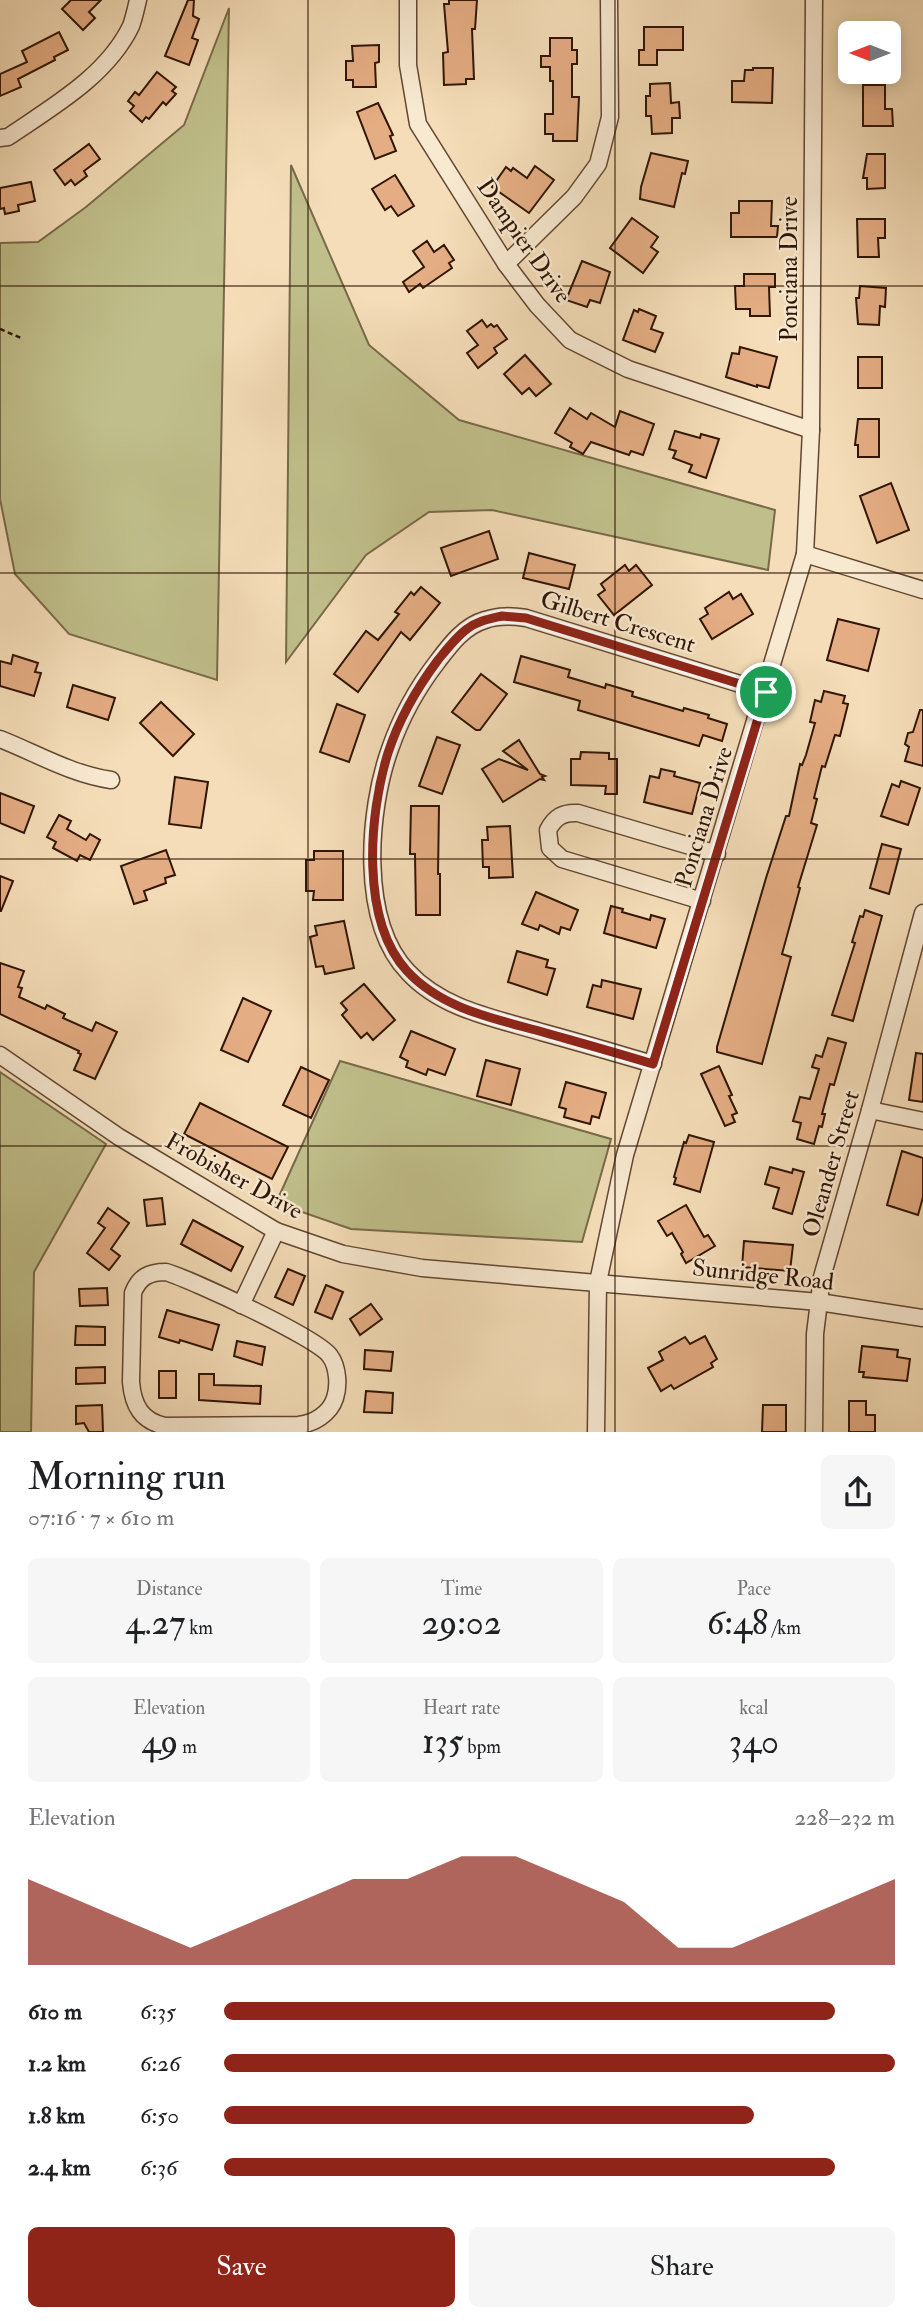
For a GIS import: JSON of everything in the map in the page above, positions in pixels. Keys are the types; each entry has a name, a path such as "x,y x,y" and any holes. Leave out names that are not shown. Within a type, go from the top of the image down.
{"street":[{"path":"0,138 8,137 62,100 108,61 131,25 138,0"},
{"name":"Dampier Drive","path":"408,0 408,65 418,124 506,264 537,305 570,340 628,369 811,430"},
{"path":"506,264 574,197 598,164 610,117 609,0"},
{"name":"Ponciana Drive","path":"596,1432 598,1282 625,1155 806,554 811,430 814,0"},
{"path":"806,554 923,590"},
{"name":"Gilbert Crescent","path":"653,1064 459,1007 423,986 407,971 385,936 375,894 375,814 389,751 408,705 449,646 467,629 483,620 502,616 526,618 766,692"},
{"path":"0,739 78,773 111,779"},
{"path":"702,901 562,859 550,848 548,830 559,816 578,813 717,854"},
{"name":"Oleander Street","path":"814,1432 815,1334 822,1277 921,924"},
{"name":"Frobisher Drive","path":"0,1055 119,1137 276,1231 344,1254 422,1268 598,1282"},
{"path":"870,1110 923,1121"},
{"path":"241,1305 276,1231"},
{"path":"166,1272 241,1305 315,1343 330,1356 335,1366 337,1388 335,1400 329,1409 313,1422 298,1425 165,1426 155,1424 142,1415 132,1396 131,1382 133,1293 139,1280 166,1272"},
{"name":"Sunridge Road","path":"598,1282 818,1302 923,1318"}],"path":[{"path":"0,329 21,338"}],"shaded area":[{"path":"229,8 217,680 69,634 15,574 0,499 0,243 38,242 86,207 184,125"},
{"path":"291,165 369,345 459,420 775,510 768,570 492,510 429,512 366,555 286,662"},
{"path":"340,1061 611,1139 582,1242 351,1229 276,1203"},
{"path":"0,1072 106,1144 34,1272 31,1432 0,1432"}],"building":[{"path":"71,0 101,0 89,12 95,18 83,30 62,9"},
{"path":"188,0 194,0 193,16 199,19 192,38 198,40 189,65 165,56"},
{"path":"449,0 477,0 475,29 472,29 474,79 466,79 466,84 444,85 443,53 448,52 444,4 449,4"},
{"path":"644,27 683,27 683,50 657,50 657,65 639,65 639,50 644,50"},
{"path":"59,32 68,50 54,57 55,60 18,79 21,87 0,96 0,74 27,62 22,51"},
{"path":"550,38 572,38 572,50 577,50 577,64 572,64 572,97 579,97 577,141 553,141 553,134 545,134 545,114 553,114 553,81 550,81 550,67 541,67 541,56 550,56"},
{"path":"379,45 379,62 375,63 376,87 353,87 353,80 346,80 346,61 353,61 352,46"},
{"path":"773,68 772,103 732,102 732,81 744,81 745,70"},
{"path":"157,72 176,87 172,91 176,94 166,105 163,102 149,119 146,117 142,122 130,111 134,106 128,101 135,92 139,95"},
{"path":"670,83 671,103 679,102 680,118 672,118 672,133 652,134 651,116 646,116 646,96 650,96 650,84"},
{"path":"863,85 885,85 885,109 892,109 893,126 863,126"},
{"path":"378,103 393,135 390,136 396,151 375,159 357,112"},
{"path":"89,144 100,159 84,171 87,176 75,185 71,180 65,185 54,170"},
{"path":"651,153 688,161 685,174 682,173 674,207 640,199"},
{"path":"867,154 885,154 885,188 867,189 867,178 863,178"},
{"path":"535,166 554,180 529,213 492,187 506,167 511,171 513,168 527,178"},
{"path":"395,175 414,206 398,216 391,206 385,210 372,189"},
{"path":"31,182 35,201 18,205 19,211 5,214 4,208 0,209 0,188"},
{"path":"739,201 772,201 771,226 778,226 777,237 731,237 731,213 739,213"},
{"path":"632,218 658,237 651,247 658,252 643,273 610,248"},
{"path":"857,219 885,219 885,238 878,238 879,257 858,257"},
{"path":"427,241 434,252 444,245 454,260 449,263 452,268 423,288 420,284 409,292 403,282 424,267 413,251"},
{"path":"582,261 610,272 600,303 590,300 587,307 566,300"},
{"path":"744,274 775,274 775,287 769,287 770,316 750,316 750,309 736,309 735,286 744,286"},
{"path":"860,286 886,288 885,307 880,306 879,325 858,324 856,298 859,298"},
{"path":"639,309 656,316 651,329 663,333 655,352 623,340 634,310 638,312"},
{"path":"482,320 487,327 491,324 494,327 497,325 507,339 494,348 497,353 478,368 467,353 478,345 467,331"},
{"path":"740,347 777,357 769,388 726,377 732,353 739,354"},
{"path":"525,355 551,384 536,396 529,388 522,394 504,374"},
{"path":"858,357 882,357 882,388 858,388"},
{"path":"570,408 587,419 591,413 615,427 620,411 654,424 643,455 631,451 629,455 591,442 583,454 570,447 572,443 555,433"},
{"path":"858,419 879,419 879,457 858,457 858,445 855,445"},
{"path":"675,431 700,438 701,434 719,439 706,478 689,472 692,465 673,458 676,451 669,449"},
{"path":"891,483 909,530 877,543 860,496"},
{"path":"489,531 498,559 451,576 441,548"},
{"path":"529,553 575,565 569,589 523,578"},
{"path":"625,565 629,571 636,565 652,585 614,615 598,595 605,590 601,584"},
{"path":"421,587 440,603 410,640 401,632 358,692 334,674 366,631 378,640 399,614 395,612 411,592 414,595"},
{"path":"729,592 733,599 741,594 753,614 712,639 700,619 708,614 705,608"},
{"path":"838,619 879,629 868,671 827,660"},
{"path":"13,655 38,663 35,672 41,673 34,696 0,686 0,661 11,664"},
{"path":"521,656 570,670 568,677 605,688 606,684 633,692 632,696 683,711 684,708 709,715 708,718 727,724 722,741 703,735 699,746 578,710 580,701 514,682"},
{"path":"481,674 507,694 480,730 476,730 452,712"},
{"path":"73,685 115,698 108,720 67,707"},
{"path":"824,691 845,696 843,703 848,704 840,736 835,735 825,767 822,766 814,798 817,799 811,823 817,825 798,887 800,888 782,954 791,957 762,1064 717,1052 717,1047 766,878 786,816 789,816 800,764 802,765 806,755 815,723 810,722 815,700 821,702"},
{"path":"161,702 194,734 173,756 140,723"},
{"path":"337,704 365,715 349,762 320,752"},
{"path":"920,710 923,710 923,766 905,761 909,747 905,744 908,733 913,732"},
{"path":"437,737 460,745 442,794 419,786"},
{"path":"519,740 540,774 545,776 542,777 544,780 540,779 503,802 482,769 499,759 528,770 503,751"},
{"path":"581,752 609,753 609,759 617,759 617,794 605,794 606,786 571,785 571,759 580,759"},
{"path":"661,769 675,772 674,776 700,783 692,814 644,802 650,776 659,778"},
{"path":"175,777 208,782 201,828 169,824"},
{"path":"901,781 920,788 908,825 881,816 892,784 899,787"},
{"path":"0,793 34,806 24,833 0,823"},
{"path":"411,806 439,806 440,915 416,915 415,854 410,854"},
{"path":"59,815 71,821 67,829 86,840 90,834 100,840 90,860 80,855 77,861 53,848 56,842 47,837"},
{"path":"510,826 513,877 489,878 489,867 483,867 482,840 488,840 487,827"},
{"path":"882,844 901,849 889,894 870,888"},
{"path":"166,850 175,875 165,878 166,883 144,891 147,900 134,904 121,866"},
{"path":"314,851 343,851 343,900 313,900 314,891 306,891 306,860 314,860"},
{"path":"0,876 13,881 1,911 0,911"},
{"path":"536,892 578,910 570,930 561,927 559,934 540,925 538,930 522,924"},
{"path":"611,906 650,920 651,915 665,919 656,948 604,933"},
{"path":"865,910 882,916 853,1021 832,1015 855,943 852,942 860,916 863,917"},
{"path":"344,921 354,968 325,974 323,966 316,967 310,937 317,935 315,926"},
{"path":"517,951 548,960 546,967 555,969 547,995 508,982"},
{"path":"0,963 24,971 18,987 22,988 19,997 45,1009 47,1005 65,1014 63,1018 92,1031 96,1022 117,1032 95,1079 74,1070 81,1054 79,1051 0,1014"},
{"path":"602,980 641,989 633,1019 587,1007 593,985 601,987"},
{"path":"364,984 395,1020 373,1040 367,1033 361,1038 342,1015 347,1010 341,1003"},
{"path":"243,998 271,1011 248,1062 221,1050"},
{"path":"411,1031 455,1049 445,1075 428,1069 426,1075 406,1067 408,1061 400,1057"},
{"path":"828,1038 846,1043 834,1085 830,1084 822,1114 825,1114 822,1127 819,1126 814,1144 797,1139 801,1123 793,1121 800,1097 810,1099 819,1069 812,1067 816,1055 822,1057"},
{"path":"916,1053 923,1054 923,1102 909,1100"},
{"path":"486,1060 520,1069 511,1105 477,1096"},
{"path":"719,1066 737,1113 732,1115 735,1122 725,1126 701,1074"},
{"path":"301,1067 329,1080 311,1118 283,1105"},
{"path":"566,1082 606,1093 599,1118 592,1116 590,1124 564,1117 566,1109 559,1107"},
{"path":"200,1103 288,1147 272,1179 184,1134"},
{"path":"689,1135 714,1142 700,1192 674,1184 684,1142 686,1143"},
{"path":"902,1151 923,1158 923,1197 918,1215 887,1205"},
{"path":"770,1167 792,1173 793,1169 804,1172 792,1214 773,1208 779,1188 765,1184"},
{"path":"162,1198 165,1224 147,1226 144,1200"},
{"path":"686,1205 704,1237 708,1235 715,1246 686,1263 672,1233 667,1236 658,1221"},
{"path":"108,1208 129,1223 111,1249 120,1256 109,1270 87,1253 105,1228 98,1223"},
{"path":"193,1220 243,1247 231,1271 181,1244"},
{"path":"744,1241 793,1245 790,1271 742,1267"},
{"path":"288,1269 305,1276 293,1305 275,1297"},
{"path":"326,1285 343,1292 332,1319 315,1312"},
{"path":"107,1288 108,1305 80,1306 79,1289"},
{"path":"371,1304 382,1319 360,1335 350,1319"},
{"path":"167,1310 219,1325 212,1350 159,1337"},
{"path":"76,1326 105,1327 105,1345 75,1345"},
{"path":"705,1336 717,1359 711,1363 713,1367 674,1389 671,1385 661,1391 648,1368 663,1360 659,1352 685,1337 690,1344"},
{"path":"237,1341 265,1347 262,1365 234,1356"},
{"path":"862,1346 898,1350 897,1357 910,1359 907,1381 863,1377 864,1372 859,1372"},
{"path":"365,1350 393,1352 391,1371 364,1369"},
{"path":"105,1367 105,1383 76,1384 76,1368"},
{"path":"159,1371 176,1371 176,1398 159,1398"},
{"path":"199,1374 214,1374 214,1385 261,1386 260,1404 199,1400"},
{"path":"366,1391 393,1393 392,1413 364,1412"},
{"path":"849,1401 866,1401 866,1415 875,1415 875,1432 849,1432"},
{"path":"102,1405 103,1432 89,1432 84,1423 76,1424 76,1406"},
{"path":"763,1405 786,1405 786,1432 762,1432"}],"route":[{"path":"502,616 526,618 766,692 653,1064 459,1007 423,986 396,957 385,936 375,894 374,830 382,774 408,705 434,665 467,629 483,620 502,616"}]}
